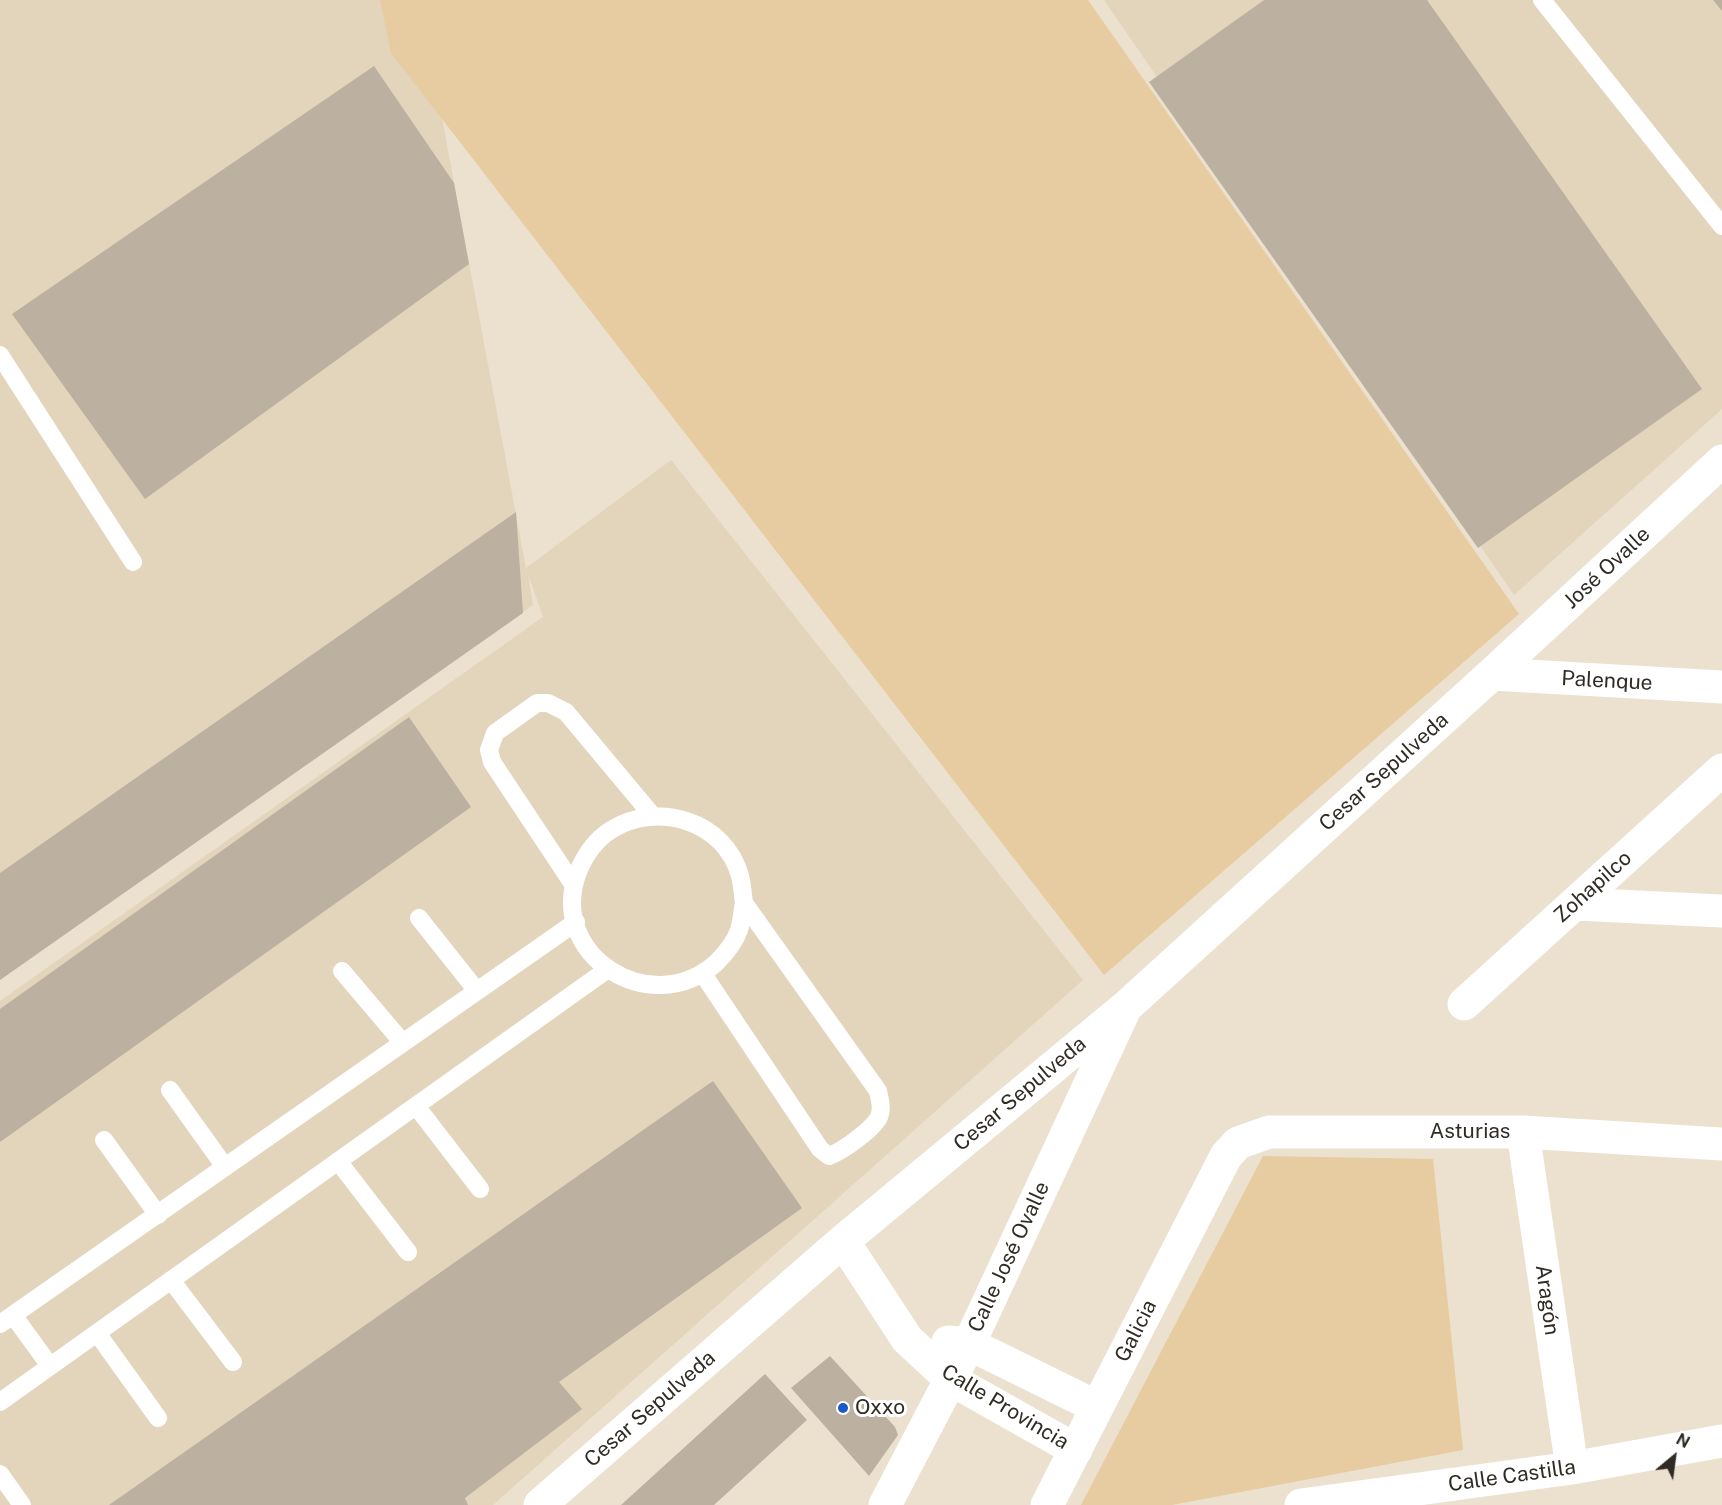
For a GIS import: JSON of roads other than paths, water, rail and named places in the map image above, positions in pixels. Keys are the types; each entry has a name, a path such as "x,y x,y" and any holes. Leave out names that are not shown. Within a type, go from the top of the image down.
{"street":[{"name":"José Ovalle","path":"1492,674 1722,461"},
{"name":"Palenque","path":"1492,674 1722,687"},
{"name":"Cesar Sepulveda","path":"540,1505 843,1241 1127,1006 1492,674"},
{"name":"Zohapilco","path":"1464,1004 1722,770"},
{"path":"1575,904 1722,911"},
{"name":"Calle José Ovalle","path":"885,1505 969,1344 1127,1006"},
{"name":"Asturias","path":"1226,1156 1238,1143 1269,1132 1523,1132 1722,1144"},
{"name":"Aragón","path":"1523,1132 1572,1468"},
{"name":"Galicia","path":"1047,1505 1226,1156"},
{"name":"Calle Provincia","path":"843,1241 907,1339 950,1379 1076,1450"},
{"name":"Calle Provincia","path":"907,1339 969,1344 1097,1407"},
{"name":"Calle Castilla","path":"1301,1505 1572,1468 1722,1442"}],"lane":[{"path":"1542,0 1722,226"},
{"path":"0,355 133,562"},
{"path":"573,884 492,762 489,750 495,733 537,704 548,703 566,712 652,815"},
{"path":"652,815 680,818 706,830 727,849 740,874 744,903 739,930 734,939 724,955 703,974 677,984 648,986 621,978 598,962 581,939 573,913 573,884 583,858 601,836 625,821 652,815"},
{"path":"703,974 819,1149 829,1156 842,1151 877,1119 881,1107 878,1091 744,903"},
{"path":"419,918 477,992"},
{"path":"50,1366 6,1320 576,922"},
{"path":"0,1402 608,969"},
{"path":"342,971 403,1044"},
{"path":"170,1090 225,1167"},
{"path":"416,1106 480,1189"},
{"path":"104,1140 158,1215"},
{"path":"338,1161 408,1252"},
{"path":"171,1280 233,1362"},
{"path":"97,1333 158,1418"},
{"path":"0,1474 22,1505"}],"place":[{"name":"Oxxo","path":"843,1408"}]}
